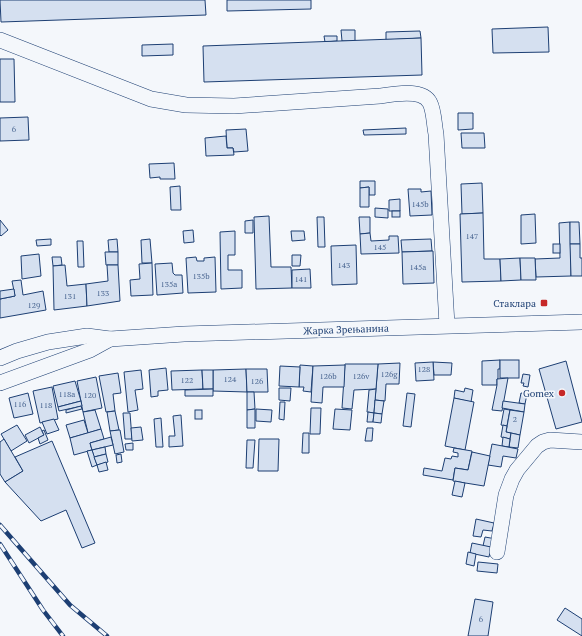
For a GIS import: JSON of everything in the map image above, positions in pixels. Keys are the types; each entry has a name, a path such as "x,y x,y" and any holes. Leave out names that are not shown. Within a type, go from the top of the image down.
{"street":[{"path":"0,40 151,99 186,105 234,106 380,96 401,93 419,94 429,100 436,134 447,325"},
{"name":"Жарка Зрењанина","path":"0,358 17,351 48,342 86,336 110,339 177,335 447,325 582,322"},
{"name":"Жарка Зрењанина","path":"0,383 90,350 110,339"},
{"path":"497,552 506,495 517,470 537,446 543,442 550,440 582,442"}],"building":[{"path":"0,0 205,0 206,15 1,22"},
{"path":"227,0 311,0 311,9 227,11"},
{"path":"548,27 549,52 493,53 492,29"},
{"path":"341,30 355,30 355,41 342,41"},
{"path":"420,31 421,38 386,40 386,32"},
{"path":"324,36 337,36 337,41 325,42"},
{"path":"421,38 422,75 204,82 203,46"},
{"path":"173,44 173,55 142,56 142,45"},
{"path":"0,59 14,59 15,102 0,102"},
{"path":"458,113 473,113 473,129 458,130"},
{"path":"28,117 29,140 0,141 0,118"},
{"path":"406,128 406,134 364,135 363,130"},
{"path":"246,129 248,151 234,152 233,148 227,148 226,130"},
{"path":"461,133 484,133 485,148 462,148"},
{"path":"226,136 227,148 233,148 234,155 206,156 205,138"},
{"path":"174,163 175,179 160,179 160,177 150,178 149,164"},
{"path":"360,181 375,181 375,195 369,195 369,187 360,188"},
{"path":"482,183 483,213 462,214 461,184"},
{"path":"180,186 181,210 171,210 170,187"},
{"path":"369,187 369,207 360,207 360,188"},
{"path":"408,189 421,189 421,192 431,191 432,215 410,216"},
{"path":"400,199 400,211 389,211 389,200"},
{"path":"375,208 388,209 388,218 375,217"},
{"path":"392,211 400,211 400,217 392,217"},
{"path":"483,213 484,259 500,259 501,281 462,282 460,214"},
{"path":"535,214 536,243 521,244 521,215"},
{"path":"269,216 271,267 291,267 292,288 256,289 254,217"},
{"path":"317,217 324,217 325,247 318,247"},
{"path":"359,217 370,217 370,233 360,234"},
{"path":"0,220 8,230 1,236 0,235"},
{"path":"253,220 253,233 245,233 245,221"},
{"path":"570,222 571,276 536,277 535,259 560,258 559,223"},
{"path":"570,222 579,222 580,244 570,244"},
{"path":"193,230 194,242 184,243 183,231"},
{"path":"235,231 235,255 228,255 228,270 242,270 242,288 221,289 220,232"},
{"path":"291,231 304,231 305,240 292,241"},
{"path":"370,233 371,241 389,240 389,236 398,236 399,253 361,254 360,234"},
{"path":"51,239 51,245 37,246 36,240"},
{"path":"117,239 118,252 109,252 108,240"},
{"path":"150,239 152,263 142,263 141,240"},
{"path":"431,239 432,251 402,252 401,240"},
{"path":"77,241 83,241 84,267 78,267"},
{"path":"553,244 560,244 560,253 553,253"},
{"path":"570,244 580,244 582,276 571,276"},
{"path":"356,245 357,284 332,285 331,246"},
{"path":"433,251 434,283 403,284 402,252"},
{"path":"105,252 118,252 118,265 106,265"},
{"path":"39,254 41,276 22,279 21,256"},
{"path":"292,255 301,255 300,266 292,266"},
{"path":"52,257 61,257 62,265 53,266"},
{"path":"196,257 197,261 204,261 204,258 215,257 216,292 188,293 186,258"},
{"path":"520,258 521,280 501,281 500,259"},
{"path":"520,258 535,258 536,280 521,280"},
{"path":"152,263 153,295 131,296 130,280 140,279 139,264"},
{"path":"172,263 173,273 175,275 182,275 183,293 157,295 155,264"},
{"path":"65,265 67,286 86,284 87,306 54,310 53,266"},
{"path":"107,265 118,265 120,301 87,306 86,284 108,281"},
{"path":"310,269 311,288 292,288 292,270"},
{"path":"21,280 23,295 43,291 46,310 0,318 0,299 15,296 12,281"},
{"path":"14,289 15,296 0,299 0,291"},
{"path":"500,360 497,385 482,385 482,361"},
{"path":"500,360 519,360 519,378 500,378"},
{"path":"566,361 582,422 556,429 539,369"},
{"path":"433,362 452,363 451,375 434,375"},
{"path":"433,362 434,380 416,381 415,363"},
{"path":"400,363 399,384 386,384 385,401 375,400 378,364"},
{"path":"345,364 378,364 376,389 354,390 352,409 342,408"},
{"path":"300,365 313,366 311,392 303,391 304,387 299,387"},
{"path":"345,365 344,387 323,387 322,403 311,402 313,366"},
{"path":"280,366 300,367 299,387 279,386"},
{"path":"166,368 168,390 158,391 158,396 151,397 149,370"},
{"path":"246,369 247,392 213,391 213,370"},
{"path":"246,369 267,369 268,392 247,392"},
{"path":"141,370 143,389 135,390 138,410 128,412 124,372"},
{"path":"202,370 203,389 172,390 171,371"},
{"path":"202,370 213,370 213,389 203,389"},
{"path":"118,373 121,393 113,394 115,411 106,412 99,376"},
{"path":"523,374 530,375 528,387 523,386 524,383 521,383"},
{"path":"96,377 102,408 83,412 77,381"},
{"path":"508,378 502,411 492,410 497,379"},
{"path":"75,381 81,401 58,407 53,386"},
{"path":"52,387 58,419 40,423 33,391"},
{"path":"279,388 291,388 290,401 279,400"},
{"path":"465,388 473,390 471,402 454,398 455,390 464,392"},
{"path":"213,389 213,396 185,396 185,390"},
{"path":"376,389 374,413 367,412 369,390"},
{"path":"247,392 254,392 255,409 247,410"},
{"path":"28,393 33,414 14,418 9,398"},
{"path":"407,393 415,394 411,427 403,426"},
{"path":"521,393 527,394 525,404 519,403"},
{"path":"454,398 474,402 465,450 445,446"},
{"path":"375,400 384,401 382,414 374,413"},
{"path":"81,401 82,406 59,411 58,407"},
{"path":"503,401 525,404 524,412 502,408"},
{"path":"280,402 285,402 284,420 279,419"},
{"path":"81,406 82,409 66,413 66,410"},
{"path":"311,408 321,408 320,434 310,434"},
{"path":"255,409 255,428 247,428 247,410"},
{"path":"256,409 272,410 271,422 256,421"},
{"path":"335,409 352,410 350,430 333,429"},
{"path":"504,409 510,410 507,426 501,425"},
{"path":"95,410 101,429 88,433 83,412"},
{"path":"195,410 202,410 202,419 195,419"},
{"path":"510,410 524,412 520,435 506,432"},
{"path":"115,411 119,430 110,431 107,412"},
{"path":"368,412 374,413 373,422 367,422"},
{"path":"123,413 130,413 132,439 125,439"},
{"path":"374,413 382,414 381,423 373,422"},
{"path":"181,415 183,446 169,447 169,436 175,436 173,416"},
{"path":"161,418 163,447 156,447 154,419"},
{"path":"54,419 59,430 47,434 42,422"},
{"path":"84,420 88,433 70,438 66,425"},
{"path":"17,425 27,441 11,451 1,434"},
{"path":"503,425 507,426 506,432 511,433 510,439 501,437"},
{"path":"40,427 44,435 29,443 25,435"},
{"path":"141,427 143,440 132,441 131,428"},
{"path":"367,428 373,428 372,441 365,441"},
{"path":"101,429 104,439 90,443 92,450 74,455 70,438"},
{"path":"44,430 48,440 40,444 38,438 44,435 42,431"},
{"path":"120,430 124,452 115,454 110,431"},
{"path":"303,433 309,433 309,453 302,453"},
{"path":"511,433 520,435 518,448 509,447"},
{"path":"111,437 113,445 92,450 90,443"},
{"path":"503,437 510,439 509,447 502,446"},
{"path":"4,439 23,471 5,482 0,474 0,442"},
{"path":"259,439 279,439 278,471 258,471"},
{"path":"247,440 255,440 253,468 246,468"},
{"path":"52,441 95,543 82,548 66,510 41,521 5,482 23,471 15,457"},
{"path":"133,443 133,450 126,450 125,444"},
{"path":"492,444 518,449 516,458 503,456 501,467 488,465"},
{"path":"105,447 106,454 94,457 92,450"},
{"path":"454,448 472,451 468,470 455,468 453,480 423,475 424,468 442,471 445,458 451,459 452,456 458,457 458,453 453,452"},
{"path":"92,450 97,465 92,467 87,451"},
{"path":"472,452 490,456 484,486 453,481 455,468 468,470"},
{"path":"106,454 108,462 97,465 94,457"},
{"path":"121,454 122,462 117,463 116,455"},
{"path":"106,462 108,470 99,472 97,465"},
{"path":"455,481 465,483 462,497 452,495"},
{"path":"476,519 494,523 492,531 483,530 481,537 473,536"},
{"path":"485,537 496,539 494,548 483,546"},
{"path":"472,543 491,547 489,557 470,553"},
{"path":"468,552 476,554 474,566 466,564"},
{"path":"478,562 498,564 497,573 477,571"},
{"path":"475,599 493,602 488,636 468,636"},
{"path":"565,608 582,619 582,636 557,620"}],"railway":[{"path":"0,525 70,605 107,636"},
{"path":"0,544 43,610 63,636"}],"place":[{"name":"Стаклара","path":"544,303"},
{"name":"Gomex","path":"562,393"}]}
